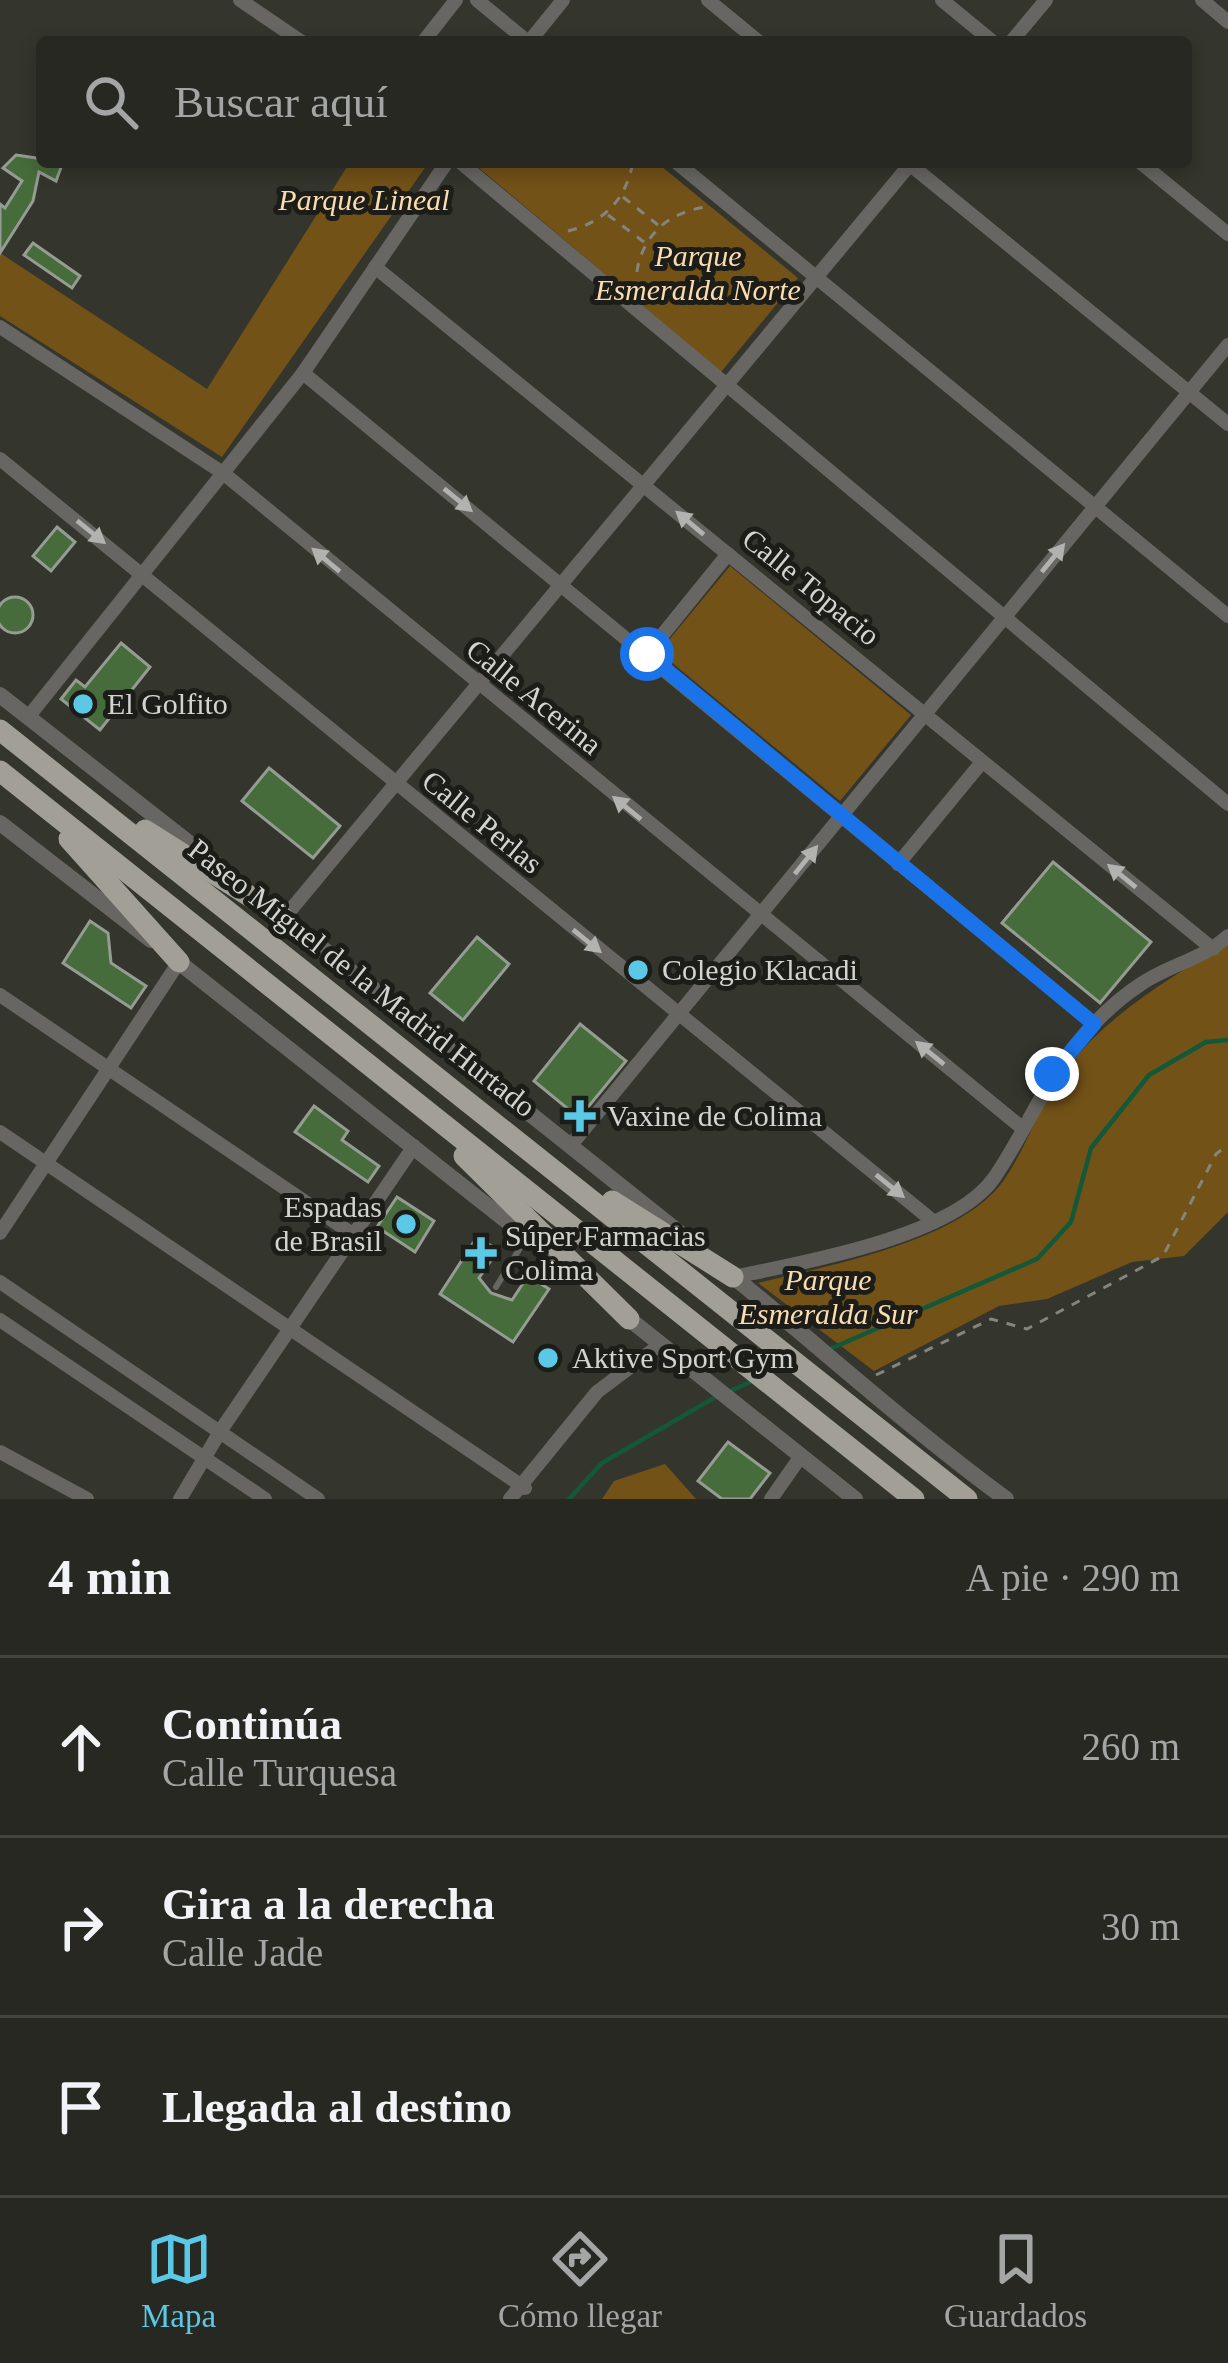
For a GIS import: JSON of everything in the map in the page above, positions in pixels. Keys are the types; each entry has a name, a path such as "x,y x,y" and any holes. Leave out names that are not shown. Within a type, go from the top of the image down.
{"highway":[{"name":"Paseo Miguel de la Madrid Hurtado","path":"0,730 967,1499"},
{"path":"49,769 284,918"},
{"name":"Paseo Miguel de la Madrid Hurtado","path":"0,771 914,1499"},
{"path":"29,794 179,962"},
{"path":"392,1083 628,1318"},
{"path":"547,1162 733,1277"}],"street":[{"path":"240,0 293,36"},
{"path":"428,36 456,0"},
{"path":"477,0 521,36"},
{"path":"533,36 563,0"},
{"path":"708,0 752,36"},
{"path":"942,0 986,36"},
{"path":"1016,36 1046,0"},
{"path":"1202,0 1228,22"},
{"path":"29,716 303,373 443,168"},
{"path":"467,168 1228,804"},
{"path":"684,168 1228,616"},
{"path":"284,918 905,168"},
{"path":"915,168 1228,424"},
{"path":"1147,168 1228,234"},
{"name":"Calle Topacio","path":"375,268 1213,949"},
{"name":"Calle Acerina","path":"0,327 223,473 476,686 1021,1127"},
{"path":"572,1145 1228,345"},
{"path":"303,373 1094,1024"},
{"name":"Calle Perlas","path":"0,459 934,1222"},
{"path":"647,654 728,554"},
{"path":"0,694 572,1145 864,1381 910,1429 1006,1499"},
{"path":"898,864 982,762"},
{"path":"0,823 855,1499"},
{"path":"733,1277 859,1250 934,1222 992,1182 1052,1074 1094,1024 1141,984 1213,949 1228,936"},
{"path":"0,1233 179,962"},
{"path":"0,995 354,1235"},
{"path":"0,1132 524,1488"},
{"path":"180,1499 220,1430 414,1146"},
{"path":"0,1282 318,1499"},
{"path":"0,1320 265,1499"},
{"path":"510,1499 524,1488 596,1392 661,1344"},
{"path":"0,1452 87,1499"},
{"path":"771,1499 801,1456"}],"lane":[{"path":"496,1287 527,1237"}],"path":[{"path":"536,230 573,231 607,214 622,196 631,168"},
{"path":"622,196 659,226"},
{"path":"650,324 636,290 646,243 659,226 702,207 740,213"},
{"path":"607,214 646,243"},
{"path":"864,1381 991,1319 1027,1329 1163,1256 1216,1154 1228,1145"}],"green space":[{"name":"Parque Lineal","path":"346,168 425,168 222,457 0,316 0,253 207,389"},
{"name":"Parque Esmeralda Norte","path":"479,168 663,168 798,278 721,372"},
{"path":"730,566 911,715 840,801 659,652"},
{"name":"Parque Esmeralda Sur","path":"1228,942 1228,1212 1184,1256 1132,1262 1047,1299 999,1306 874,1371 758,1283 888,1249 954,1222 980,1204 1010,1171 1055,1085 1081,1051 1140,999"},
{"path":"665,1464 696,1499 602,1499 614,1481"}],"building":[{"path":"16,155 36,158 36,168 61,168 56,181 39,172 33,201 0,253 0,204 5,208 22,181 3,168"},
{"path":"33,243 80,276 72,288 24,255"},
{"path":"57,527 75,542 51,571 33,556"},
{"path":"8,598 22,598 32,608 32,622 22,632 8,632 -1,624 -1,606"},
{"path":"121,643 150,667 100,730 61,699 76,680 85,687"},
{"path":"269,768 340,826 313,858 242,801"},
{"path":"1053,862 1151,942 1100,1003 1002,923"},
{"path":"90,921 108,933 111,963 146,986 131,1008 63,963"},
{"path":"477,937 509,964 463,1020 430,993"},
{"path":"580,1024 626,1061 579,1118 534,1081"},
{"path":"314,1106 348,1131 342,1140 379,1166 368,1182 295,1132"},
{"name":"Espadas de Brasil","path":"397,1197 434,1221 415,1252 377,1227"},
{"path":"477,1237 498,1250 479,1278 491,1293 512,1300 528,1276 549,1289 513,1342 440,1294"},
{"path":"728,1442 770,1473 750,1499 722,1499 698,1481"}],"waterway":[{"path":"830,1349 1037,1259 1071,1222 1091,1148 1149,1075 1206,1042 1228,1040"},
{"path":"730,1391 753,1381"},
{"path":"569,1499 602,1463 719,1395"}],"place":[{"name":"El Golfito","path":"83,704"},
{"name":"Colegio Klacadi","path":"638,970"},
{"name":"Vaxine de Colima","path":"580,1116"},
{"name":"Espadas de Brasil","path":"406,1224"},
{"name":"Súper Farmacias Colima","path":"481,1253"},
{"name":"Aktive Sport Gym","path":"548,1358"}],"route":[{"path":"647,654 1094,1024 1052,1074"}]}
